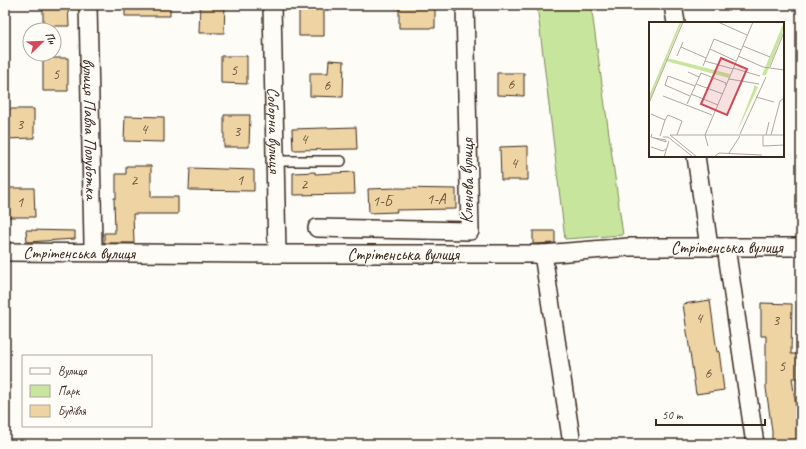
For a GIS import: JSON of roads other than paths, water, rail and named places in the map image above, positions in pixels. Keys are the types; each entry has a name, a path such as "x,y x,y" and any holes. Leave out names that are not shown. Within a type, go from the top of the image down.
{"street":[{"name":"вулиця Павла Полуботка","path":"88,5 91,252"},
{"name":"Соборна вулиця","path":"272,5 277,254"},
{"name":"Кленова вулиця","path":"317,228 470,231 465,5"},
{"path":"673,5 676,22"},
{"path":"696,157 709,247"},
{"name":"Стрітенська вулиця","path":"5,252 543,254 629,247 801,247"},
{"path":"726,247 754,444"},
{"path":"543,254 572,444"}],"lane":[{"path":"276,162 341,161"}]}
